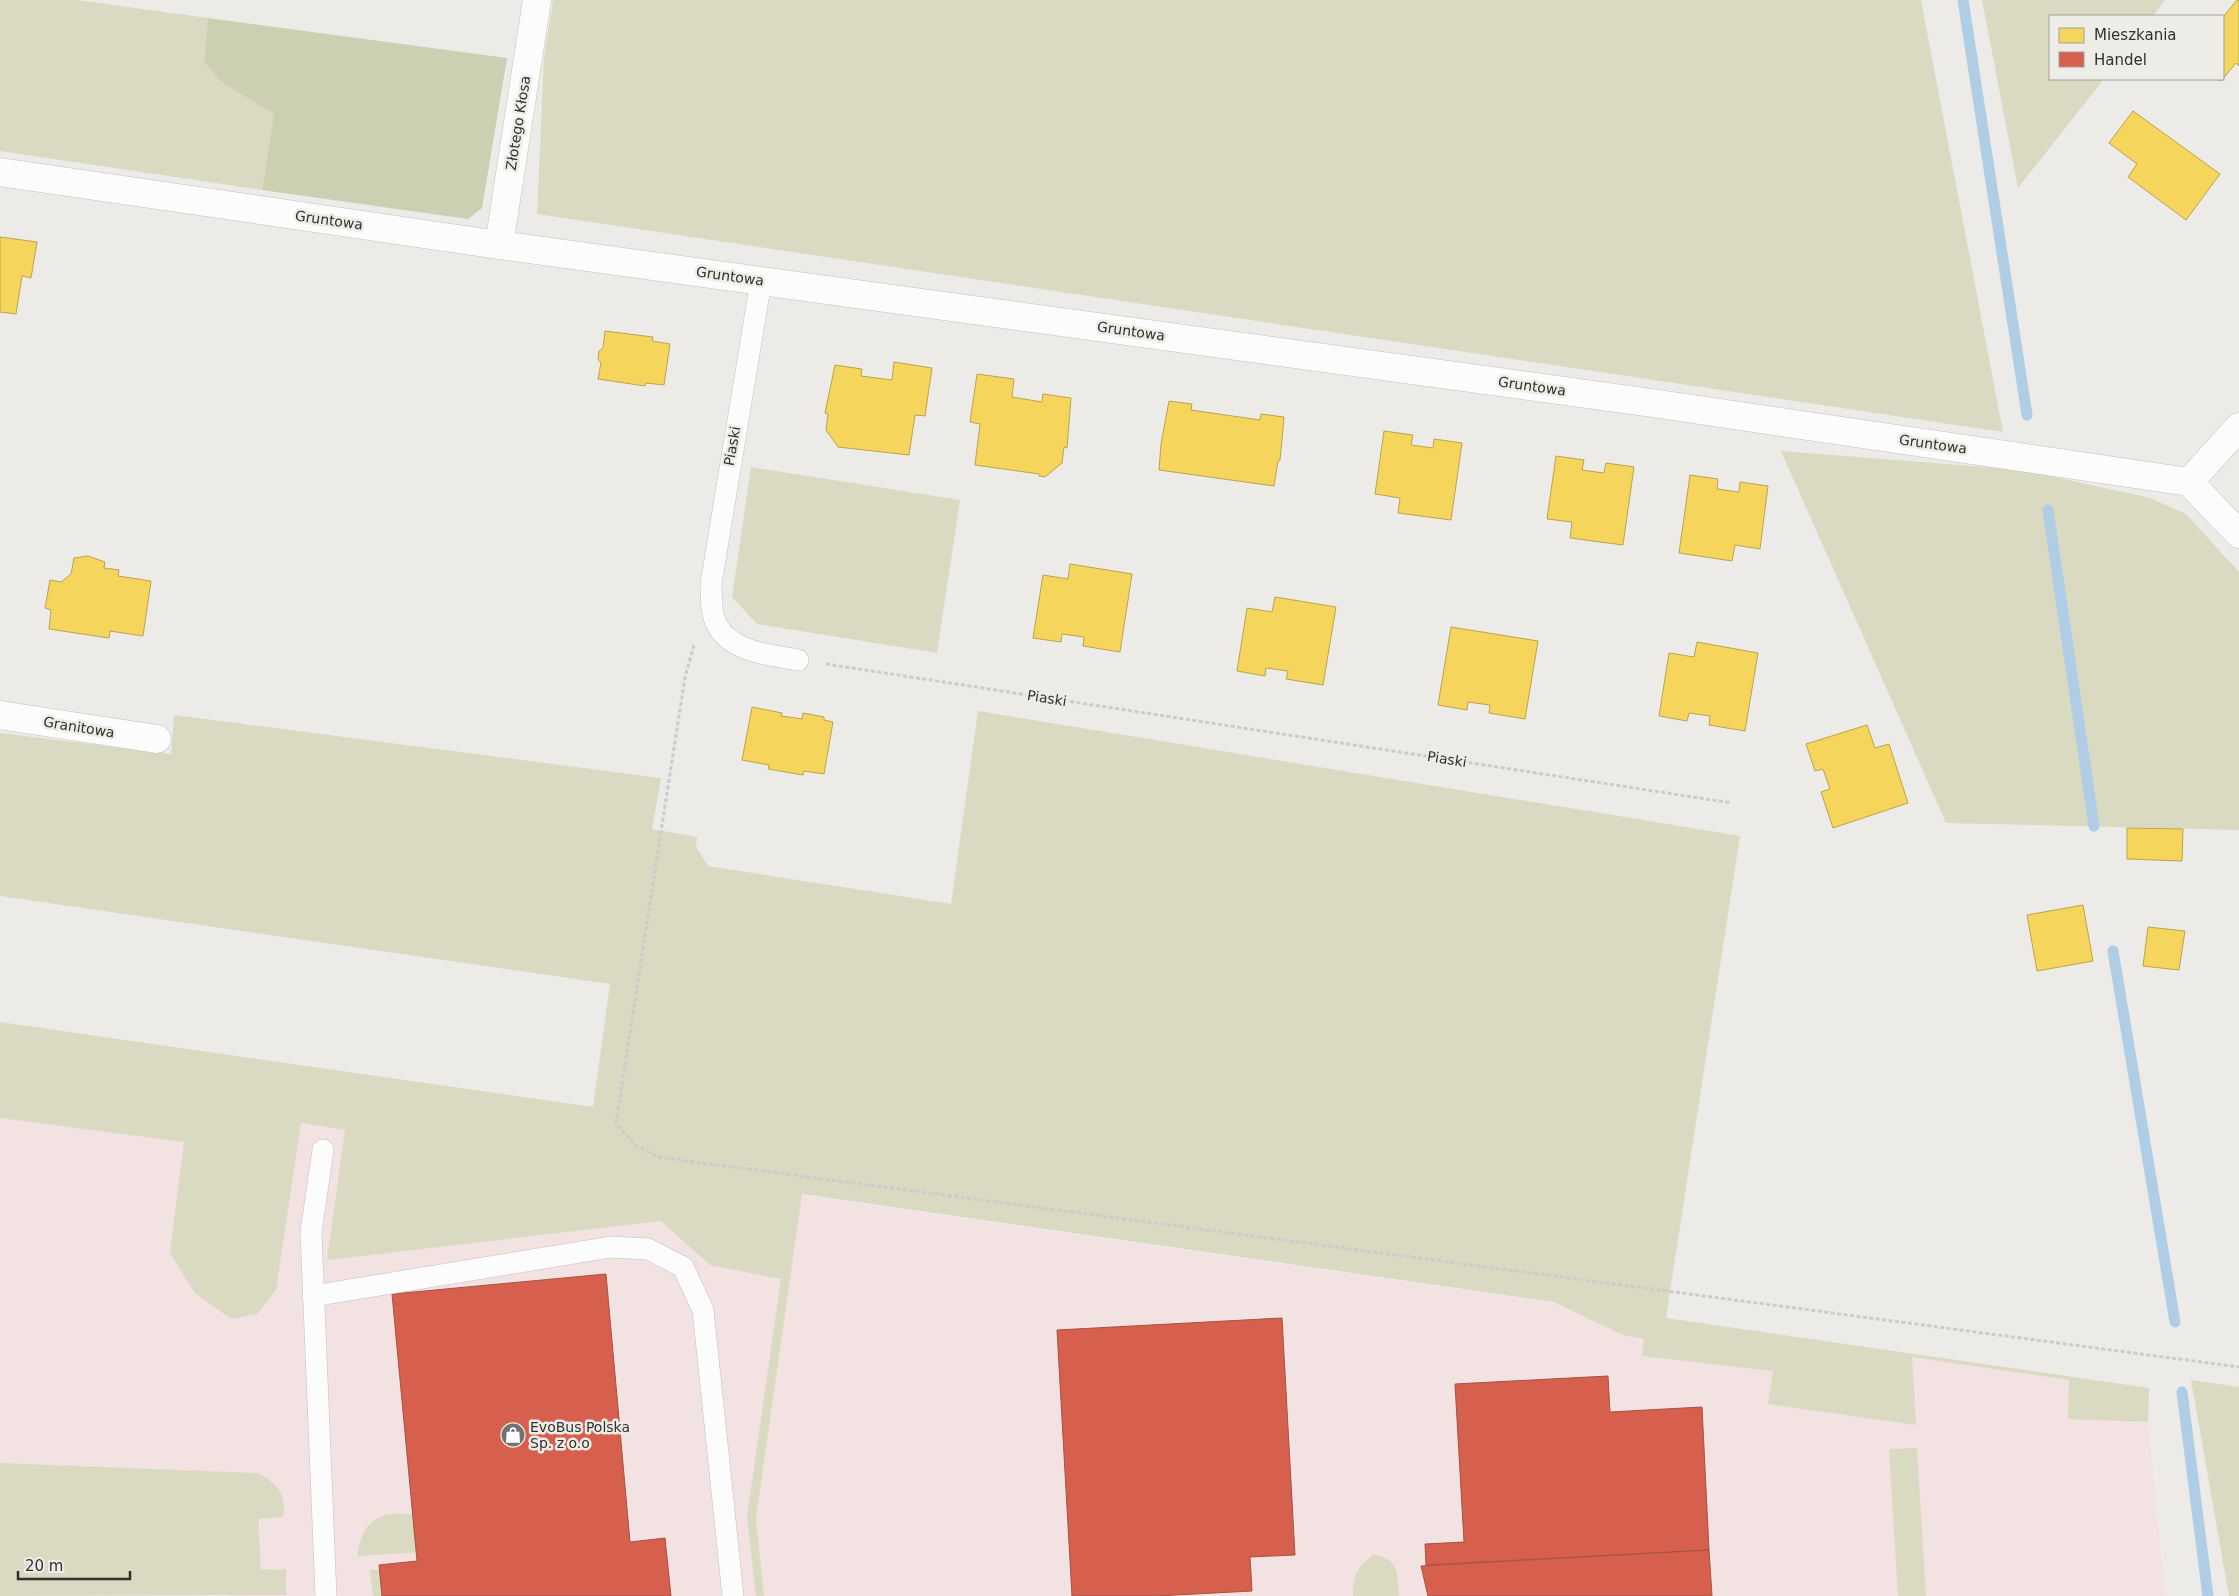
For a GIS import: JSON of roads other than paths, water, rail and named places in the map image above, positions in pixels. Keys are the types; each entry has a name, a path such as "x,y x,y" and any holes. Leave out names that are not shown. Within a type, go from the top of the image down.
{"street":[{"name":"Złotego Kłosa","path":"499,245 537,0"},
{"name":"Gruntowa","path":"0,172 499,245 1652,403 2189,482"},
{"path":"2239,427 2189,482 2239,534"},
{"name":"Granitowa","path":"0,715 157,739"}],"lane":[{"name":"Piaski","path":"761,280 711,584 712,613 722,634 736,644 763,653 798,660"},
{"path":"323,1150 312,1232 312,1296 317,1346 326,1596"},
{"path":"312,1296 611,1247 648,1249 683,1267 703,1310 733,1596"}],"waterway":[{"path":"1963,0 2027,415"},
{"path":"2048,510 2094,826"},
{"path":"2113,951 2175,1322"},
{"path":"2182,1392 2208,1596"}],"place":[{"name":"EvoBus Polska Sp. z o.o","path":"513,1435"}]}
